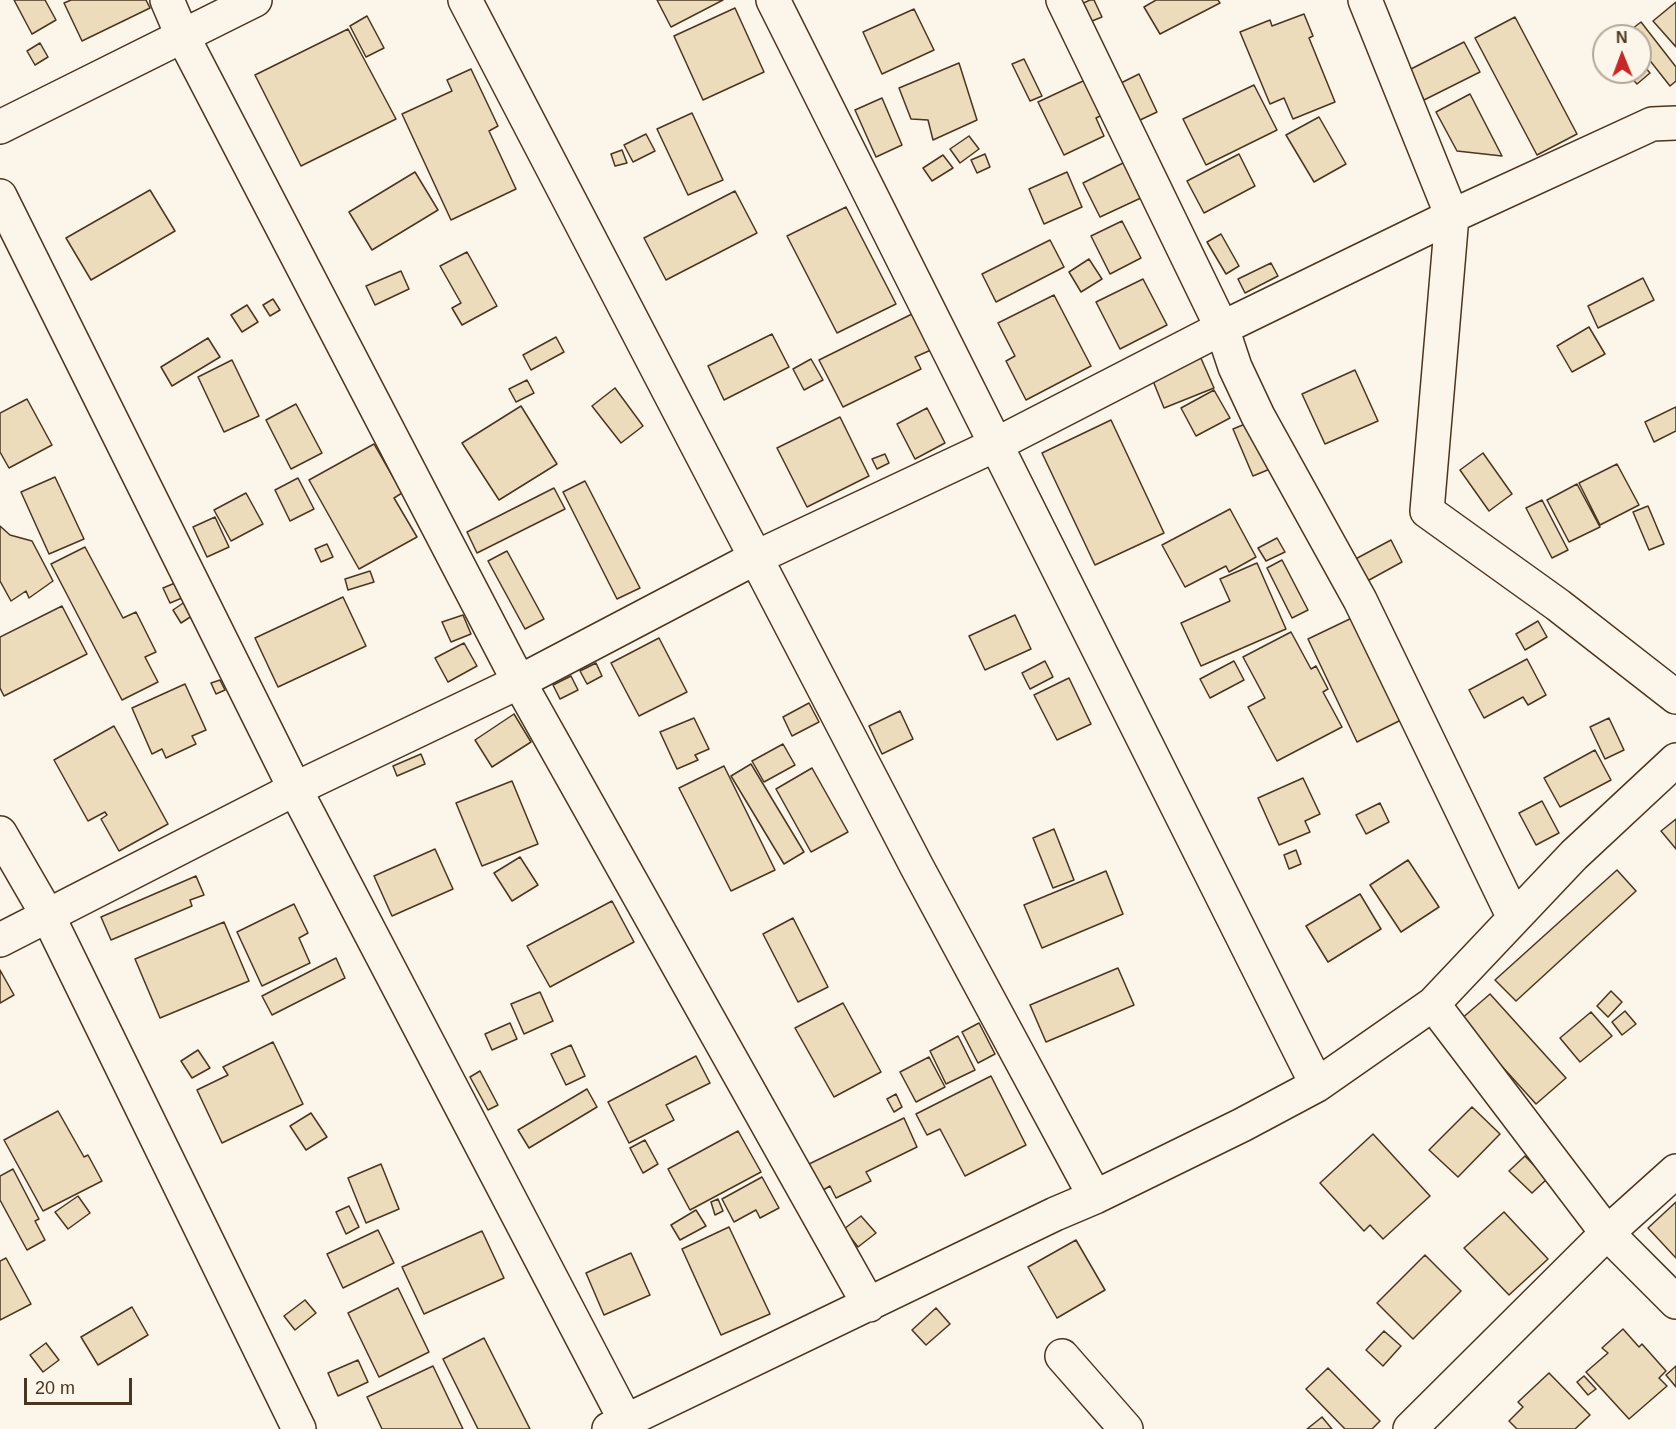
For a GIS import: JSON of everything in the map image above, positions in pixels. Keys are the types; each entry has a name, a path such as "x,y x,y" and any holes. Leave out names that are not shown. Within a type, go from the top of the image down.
{"street":[{"path":"167,0 182,35 519,682 869,1305"},
{"path":"0,127 255,0"},
{"path":"465,0 917,867 1095,1197"},
{"path":"773,0 1317,1085"},
{"path":"1063,0 1222,328 1235,367 1258,416 1360,600 1514,918"},
{"path":"1365,0 1452,216 1427,511 1558,605 1676,697"},
{"path":"0,940 295,789 519,682 757,557 995,445 1222,328 1452,216 1652,124 1676,123"},
{"path":"0,196 295,789 622,1426 1242,1125 1317,1085 1434,1004 1574,855 1676,760"},
{"path":"0,833 48,916 299,1429"},
{"path":"1434,1004 1607,1233 1676,1302"},
{"path":"1410,1429 1607,1233 1676,1171"},
{"path":"1062,1356 1126,1429"}],"building":[{"path":"14,0 45,0 56,20 32,34"},
{"path":"71,0 146,0 150,8 82,41 64,3"},
{"path":"657,0 723,0 671,27"},
{"path":"1094,0 1102,17 1087,23 1079,5"},
{"path":"1156,0 1218,0 1220,3 1160,34 1144,7"},
{"path":"1676,2 1676,47 1653,21"},
{"path":"735,8 764,72 703,100 674,36"},
{"path":"914,9 934,50 882,74 863,32"},
{"path":"1304,14 1313,36 1309,38 1335,102 1293,119 1284,98 1270,104 1240,32 1270,20 1272,26"},
{"path":"367,16 384,48 366,57 350,26"},
{"path":"1515,17 1577,134 1537,155 1475,38"},
{"path":"348,29 396,119 301,166 255,75"},
{"path":"1652,36 1676,67 1676,81 1670,86 1652,63"},
{"path":"1464,42 1480,72 1424,100 1409,70"},
{"path":"40,43 48,57 35,65 27,51"},
{"path":"1024,59 1042,96 1030,101 1012,64"},
{"path":"959,63 977,120 933,140 928,120 911,119 899,88"},
{"path":"471,69 498,126 489,131 516,189 451,220 402,114 452,91 447,80"},
{"path":"1098,74 1115,109 1096,118 1104,136 1064,155 1038,102"},
{"path":"1139,74 1157,112 1138,121 1121,83"},
{"path":"1254,85 1277,130 1206,165 1183,119"},
{"path":"1470,94 1502,156 1457,151 1436,112"},
{"path":"882,98 902,145 876,157 855,110"},
{"path":"692,113 723,180 688,195 657,129"},
{"path":"1319,117 1346,164 1314,182 1286,135"},
{"path":"646,134 655,151 633,162 624,145"},
{"path":"969,136 979,149 960,163 950,149"},
{"path":"622,150 627,163 615,166 611,154"},
{"path":"985,154 990,167 977,173 971,160"},
{"path":"1239,154 1255,186 1204,213 1187,181"},
{"path":"943,155 953,168 932,181 923,168"},
{"path":"1125,162 1143,197 1100,217 1083,183"},
{"path":"415,172 438,210 372,250 349,212"},
{"path":"1067,172 1082,207 1044,224 1029,189"},
{"path":"150,190 175,231 91,280 66,238"},
{"path":"735,191 757,233 666,280 644,238"},
{"path":"846,207 896,304 837,333 787,236"},
{"path":"1122,221 1141,258 1110,274 1091,236"},
{"path":"1221,234 1239,266 1226,274 1207,242"},
{"path":"1050,240 1064,267 996,302 982,274"},
{"path":"467,252 497,306 462,325 452,308 461,303 440,266"},
{"path":"1089,259 1102,279 1081,292 1069,272"},
{"path":"1271,263 1278,276 1245,293 1238,279"},
{"path":"401,271 409,289 375,305 366,286"},
{"path":"1643,278 1654,300 1598,328 1588,306"},
{"path":"1143,279 1167,325 1120,349 1096,302"},
{"path":"1054,295 1091,366 1026,400 1006,361 1015,356 998,323"},
{"path":"273,299 280,310 270,316 263,305"},
{"path":"247,305 258,322 242,332 231,315"},
{"path":"912,314 931,350 915,357 921,369 843,407 819,360"},
{"path":"1589,327 1605,354 1572,372 1557,346"},
{"path":"772,334 789,367 724,400 708,366"},
{"path":"556,337 564,352 531,370 523,355"},
{"path":"208,338 220,357 172,386 161,367"},
{"path":"1200,356 1214,388 1164,408 1151,376"},
{"path":"811,359 823,380 804,390 793,369"},
{"path":"232,360 259,416 224,432 198,377"},
{"path":"1355,370 1378,421 1325,444 1302,394"},
{"path":"527,380 534,393 516,402 509,389"},
{"path":"615,388 643,426 621,443 592,406"},
{"path":"1214,390 1230,418 1196,436 1181,408"},
{"path":"27,399 52,445 9,468 0,452 0,413"},
{"path":"296,404 322,453 291,469 266,420"},
{"path":"521,406 557,464 499,500 462,443"},
{"path":"1676,407 1676,431 1654,442 1645,422"},
{"path":"927,408 945,443 915,459 897,424"},
{"path":"840,417 869,476 807,507 777,448"},
{"path":"1111,420 1164,533 1095,565 1042,453"},
{"path":"1250,422 1270,469 1253,476 1233,429"},
{"path":"374,444 402,493 394,498 417,537 359,569 309,480"},
{"path":"1483,453 1512,494 1489,511 1460,470"},
{"path":"885,454 889,463 877,469 872,459"},
{"path":"1617,464 1639,505 1600,525 1579,483"},
{"path":"55,477 84,539 49,554 21,492"},
{"path":"298,478 314,509 290,521 275,490"},
{"path":"585,481 640,588 617,599 563,492"},
{"path":"1577,484 1600,527 1569,542 1547,500"},
{"path":"554,488 565,509 477,553 467,532"},
{"path":"246,493 263,524 231,541 214,510"},
{"path":"1542,500 1568,550 1552,558 1526,508"},
{"path":"1648,506 1664,544 1649,550 1633,512"},
{"path":"1230,509 1256,557 1229,572 1226,566 1185,587 1162,545"},
{"path":"215,517 229,547 207,557 193,527"},
{"path":"0,526 10,535 32,541 53,581 29,598 26,591 11,601 0,581"},
{"path":"1277,538 1285,552 1266,561 1258,548"},
{"path":"1391,540 1402,562 1360,585 1348,563"},
{"path":"327,544 333,557 321,562 315,549"},
{"path":"85,547 123,618 136,612 156,652 145,657 158,682 122,700 51,564"},
{"path":"507,551 544,619 525,629 488,561"},
{"path":"1282,560 1308,610 1292,618 1267,568"},
{"path":"1257,563 1286,629 1201,666 1181,623 1230,601 1220,579"},
{"path":"370,571 374,582 348,590 345,579"},
{"path":"175,583 182,598 170,603 163,588"},
{"path":"343,597 366,646 278,687 255,638"},
{"path":"189,599 198,612 181,623 173,610"},
{"path":"62,606 87,654 4,696 0,688 0,637"},
{"path":"463,615 471,634 451,642 442,622"},
{"path":"1015,615 1031,649 985,670 969,636"},
{"path":"1356,616 1407,717 1357,742 1308,639"},
{"path":"1538,621 1547,637 1525,650 1516,634"},
{"path":"1291,632 1311,669 1316,666 1328,689 1323,692 1342,727 1277,761 1248,707 1265,698 1243,657"},
{"path":"659,638 687,692 639,716 611,663"},
{"path":"464,643 477,666 448,682 435,658"},
{"path":"1527,659 1546,695 1528,705 1523,697 1484,718 1469,690"},
{"path":"1045,661 1053,677 1030,689 1022,673"},
{"path":"1234,661 1244,680 1210,698 1200,679"},
{"path":"596,663 602,676 587,684 580,671"},
{"path":"571,676 578,690 560,699 553,685"},
{"path":"1069,678 1091,724 1057,740 1034,695"},
{"path":"220,680 225,690 216,694 211,683"},
{"path":"185,684 206,730 192,736 196,744 166,758 162,749 152,754 132,708"},
{"path":"809,703 819,722 792,736 783,717"},
{"path":"900,711 913,739 882,754 869,726"},
{"path":"514,714 531,742 492,767 475,740"},
{"path":"694,718 709,749 695,755 698,760 677,769 660,732"},
{"path":"1609,718 1624,750 1605,759 1590,727"},
{"path":"114,726 168,824 119,851 101,819 107,815 105,812 88,821 54,760"},
{"path":"783,744 795,765 764,782 752,761"},
{"path":"1595,750 1611,780 1560,807 1544,778"},
{"path":"421,754 425,764 397,776 393,766"},
{"path":"751,764 804,852 784,864 731,776"},
{"path":"724,766 775,870 731,891 679,788"},
{"path":"812,768 848,832 811,852 776,789"},
{"path":"1303,778 1320,814 1305,821 1310,832 1279,845 1258,798"},
{"path":"512,781 538,844 482,866 456,803"},
{"path":"1542,801 1559,833 1536,845 1519,813"},
{"path":"1380,803 1389,822 1366,834 1356,815"},
{"path":"1676,819 1676,849 1661,831"},
{"path":"1054,829 1074,880 1053,888 1033,838"},
{"path":"435,849 453,889 392,916 374,876"},
{"path":"1296,850 1301,864 1289,869 1284,855"},
{"path":"520,857 538,885 512,901 494,873"},
{"path":"1408,860 1439,907 1401,932 1370,885"},
{"path":"1617,870 1636,891 1516,1001 1495,980"},
{"path":"1106,871 1123,914 1042,948 1024,905"},
{"path":"196,876 204,895 190,900 192,906 111,940 101,917"},
{"path":"1360,894 1381,929 1328,962 1306,926"},
{"path":"612,901 634,942 550,987 527,946"},
{"path":"294,904 308,933 299,938 310,963 262,986 237,932"},
{"path":"793,918 828,987 798,1002 763,934"},
{"path":"224,922 249,981 160,1018 135,959"},
{"path":"336,958 345,978 272,1015 262,996"},
{"path":"1118,968 1134,1005 1046,1042 1030,1005"},
{"path":"0,970 14,995 0,1003"},
{"path":"1611,991 1622,1002 1608,1017 1597,1006"},
{"path":"540,992 553,1021 524,1034 511,1004"},
{"path":"1490,994 1566,1078 1536,1104 1460,1020"},
{"path":"843,1003 881,1072 834,1097 795,1028"},
{"path":"1625,1011 1636,1024 1622,1035 1612,1022"},
{"path":"1591,1012 1612,1036 1580,1062 1560,1038"},
{"path":"510,1023 517,1039 492,1050 485,1034"},
{"path":"979,1023 995,1054 978,1063 962,1032"},
{"path":"958,1036 975,1070 946,1084 930,1051"},
{"path":"273,1042 303,1104 222,1143 197,1090 228,1075 223,1067"},
{"path":"571,1045 585,1076 566,1085 551,1054"},
{"path":"198,1050 210,1068 192,1078 181,1061"},
{"path":"696,1056 710,1083 666,1105 674,1120 629,1143 608,1102"},
{"path":"929,1057 945,1087 916,1102 900,1072"},
{"path":"480,1071 498,1105 488,1110 470,1077"},
{"path":"991,1076 1026,1145 965,1176 940,1129 927,1135 916,1114"},
{"path":"587,1089 597,1107 529,1148 518,1130"},
{"path":"896,1094 902,1107 894,1112 887,1099"},
{"path":"1472,1107 1500,1134 1458,1177 1429,1150"},
{"path":"58,1111 84,1157 88,1155 102,1181 43,1211 4,1140"},
{"path":"311,1113 327,1137 306,1150 290,1126"},
{"path":"904,1118 917,1147 866,1172 871,1181 836,1198 830,1186 820,1192 807,1165"},
{"path":"738,1131 761,1172 690,1210 668,1169"},
{"path":"1373,1134 1430,1196 1383,1239 1370,1225 1364,1231 1320,1183"},
{"path":"645,1140 658,1164 643,1173 630,1148"},
{"path":"1525,1156 1547,1179 1532,1193 1509,1171"},
{"path":"381,1164 399,1209 366,1223 348,1178"},
{"path":"13,1169 39,1219 35,1221 45,1240 27,1250 0,1200 0,1176"},
{"path":"762,1177 779,1208 760,1218 756,1210 734,1222 722,1199"},
{"path":"78,1196 90,1213 68,1229 55,1212"},
{"path":"718,1199 723,1211 715,1215 711,1202"},
{"path":"1676,1202 1676,1258 1648,1228"},
{"path":"349,1206 359,1227 346,1234 336,1212"},
{"path":"696,1210 706,1226 680,1240 671,1225"},
{"path":"1504,1212 1548,1259 1509,1295 1464,1248"},
{"path":"861,1216 876,1233 858,1247 844,1229"},
{"path":"729,1227 770,1314 721,1335 682,1249"},
{"path":"378,1230 394,1263 343,1288 327,1254"},
{"path":"482,1231 504,1278 424,1314 402,1267"},
{"path":"1076,1240 1105,1290 1057,1318 1028,1267"},
{"path":"631,1253 650,1295 604,1315 586,1273"},
{"path":"1425,1255 1461,1291 1413,1339 1377,1303"},
{"path":"6,1258 31,1304 0,1320 0,1261"},
{"path":"398,1288 429,1352 379,1377 348,1313"},
{"path":"305,1300 316,1313 295,1330 284,1316"},
{"path":"132,1307 148,1335 98,1365 81,1337"},
{"path":"936,1308 950,1324 926,1345 912,1330"},
{"path":"1623,1329 1639,1347 1642,1344 1666,1371 1659,1378 1667,1386 1629,1419 1586,1372 1608,1353 1602,1348"},
{"path":"1384,1331 1401,1346 1383,1366 1366,1350"},
{"path":"484,1338 530,1429 478,1429 443,1359"},
{"path":"46,1343 59,1360 43,1372 30,1355"},
{"path":"358,1360 368,1382 338,1396 328,1373"},
{"path":"433,1366 463,1429 382,1429 367,1397"},
{"path":"1676,1366 1676,1387 1666,1375"},
{"path":"1328,1368 1380,1421 1372,1429 1345,1429 1306,1389"},
{"path":"1549,1373 1590,1415 1575,1429 1517,1429 1509,1421 1523,1407 1518,1402"},
{"path":"1584,1376 1596,1389 1588,1395 1577,1382"},
{"path":"1322,1417 1332,1429 1307,1429"}]}
